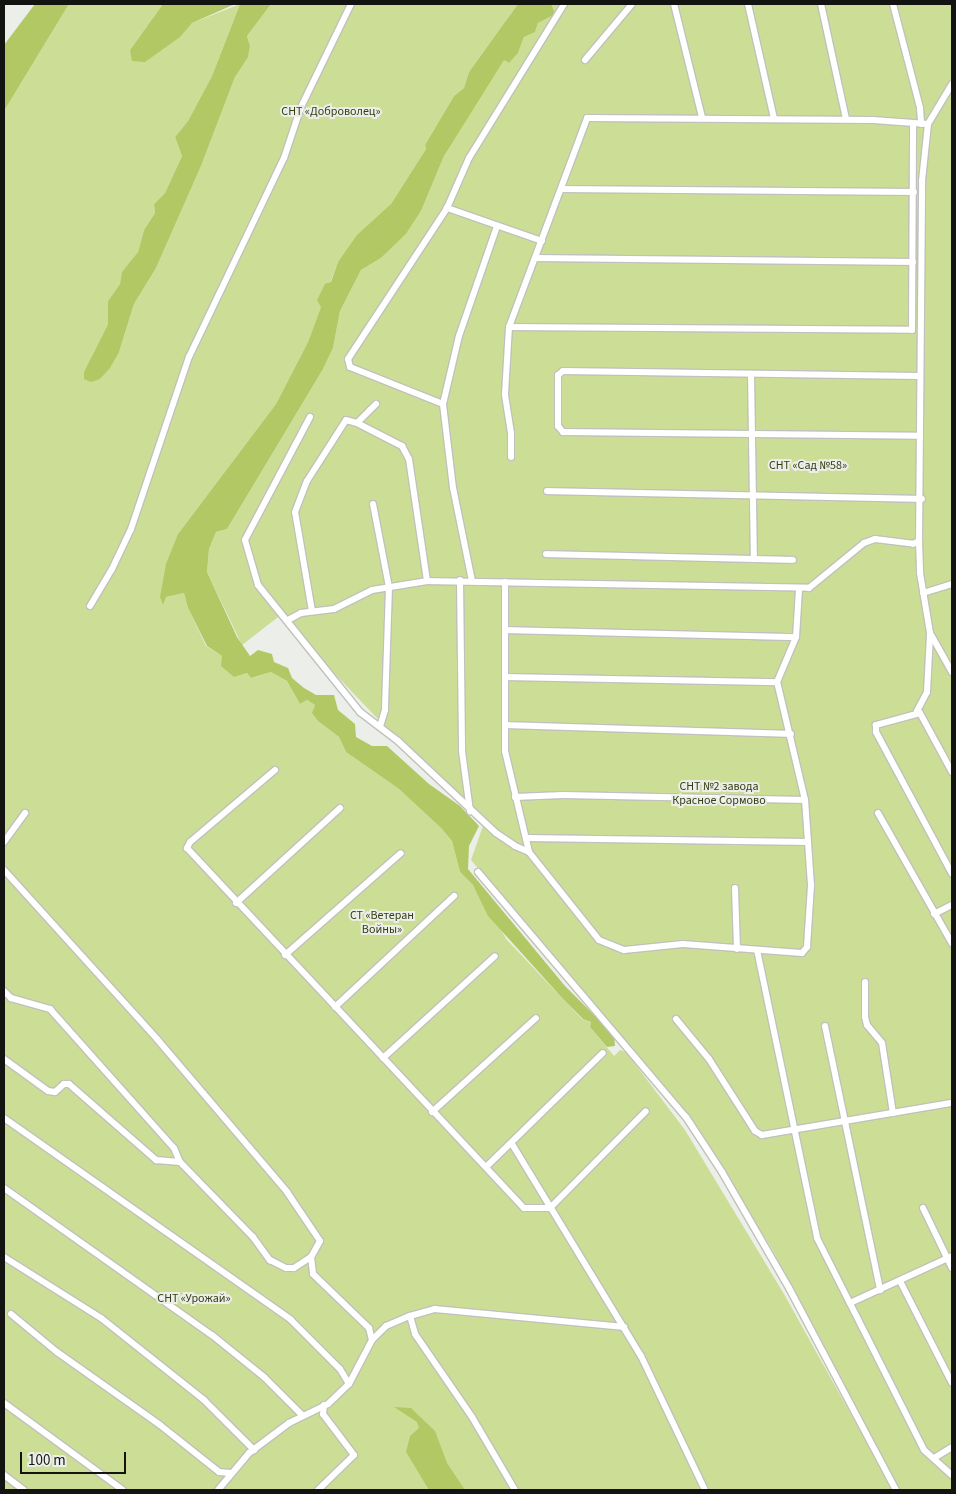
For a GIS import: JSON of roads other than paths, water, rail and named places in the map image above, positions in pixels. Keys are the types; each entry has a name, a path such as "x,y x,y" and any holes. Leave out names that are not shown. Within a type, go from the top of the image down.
{"street":[{"path":"90,606 112,569 131,529 189,357 284,158 301,108 351,4"},
{"path":"443,404 350,367 348,359 447,208 469,158 564,4"},
{"path":"585,60 632,4"},
{"path":"674,4 702,117"},
{"path":"748,4 774,118"},
{"path":"821,4 846,119"},
{"path":"893,4 924,124 918,376 922,499 919,541 923,593 930,633 928,692 917,711 878,724 874,729 952,874"},
{"path":"924,124 952,84"},
{"path":"511,458 512,433 505,394 509,327 563,189 587,118 846,119 924,124"},
{"path":"509,327 905,332 913,327 913,123"},
{"path":"563,189 914,192"},
{"path":"447,208 542,241"},
{"path":"472,581 453,488 443,404 459,336 497,226"},
{"path":"536,258 913,262"},
{"path":"918,376 563,371 558,375 558,426 563,432 920,436"},
{"path":"752,374 754,558"},
{"path":"358,422 376,404"},
{"path":"310,417 245,540 258,585 360,712 380,726 470,811 514,846 529,852"},
{"path":"312,611 295,512 299,496 341,424 346,420 358,422 402,446 409,459 428,581"},
{"path":"547,491 922,499"},
{"path":"373,504 389,587 385,710 380,726"},
{"path":"288,620 312,611 334,609 372,590 428,581 460,580 809,588 864,543 874,539 913,544 919,541"},
{"path":"546,554 793,560"},
{"path":"460,580 462,750 470,811"},
{"path":"505,582 507,677 505,751 514,798 527,838 529,852 587,926 609,946 624,950 683,944 802,953 807,947 810,885 805,800 777,682 796,637 799,589"},
{"path":"923,593 952,584"},
{"path":"506,630 796,637"},
{"path":"930,633 952,672"},
{"path":"507,677 777,682"},
{"path":"917,711 952,772"},
{"path":"507,725 790,734"},
{"path":"275,770 190,842 187,848 236,903 524,1208 550,1208 646,1112"},
{"path":"514,798 563,795 805,800"},
{"path":"236,903 340,808"},
{"path":"4,842 25,813"},
{"path":"878,813 952,943"},
{"path":"527,838 808,842"},
{"path":"285,955 401,852"},
{"path":"4,870 258,1155 312,1225 320,1241 311,1257 294,1268 286,1268 270,1260 253,1237 180,1162 174,1148 50,1009 11,998 4,991"},
{"path":"478,872 686,1117 722,1172 789,1288 896,1490"},
{"path":"735,888 737,949"},
{"path":"335,1007 454,896"},
{"path":"934,914 952,905"},
{"path":"757,950 792,1130 816,1238 924,1450 952,1475"},
{"path":"383,1058 495,956"},
{"path":"865,982 865,1017 867,1025 882,1044 893,1113"},
{"path":"432,1112 536,1018"},
{"path":"676,1019 709,1059 755,1131 762,1135 952,1103"},
{"path":"825,1026 880,1290"},
{"path":"486,1167 512,1144 603,1053"},
{"path":"4,1059 48,1090 55,1092 64,1084 69,1084 156,1160 180,1162"},
{"path":"4,1118 291,1320 340,1369 348,1384"},
{"path":"512,1144 641,1356 705,1490"},
{"path":"4,1188 212,1335 264,1377 302,1415"},
{"path":"922,1208 950,1257 952,1268"},
{"path":"4,1257 101,1318 204,1400 254,1450"},
{"path":"311,1257 313,1274 365,1322 372,1340"},
{"path":"850,1304 950,1257"},
{"path":"900,1280 952,1383"},
{"path":"218,1490 231,1473 254,1450 302,1415 324,1405 348,1384 372,1340 386,1326 410,1316 436,1308 624,1327"},
{"path":"11,1314 57,1352 160,1425 219,1472 231,1473"},
{"path":"410,1316 415,1334 472,1417 515,1490"},
{"path":"4,1404 123,1490"},
{"path":"318,1490 354,1455 323,1414 324,1405"},
{"path":"934,1458 952,1447"},
{"path":"4,1474 24,1490"}],"park label":[{"name":"СНТ «Доброволец»","path":"331,112"},
{"name":"СНТ «Сад №58»","path":"808,466"},
{"name":"СНТ №2 завода Красное Сормово","path":"719,794"},
{"name":"СТ «Ветеран Войны»","path":"382,923"},
{"name":"СНТ «Урожай»","path":"194,1299"}]}
